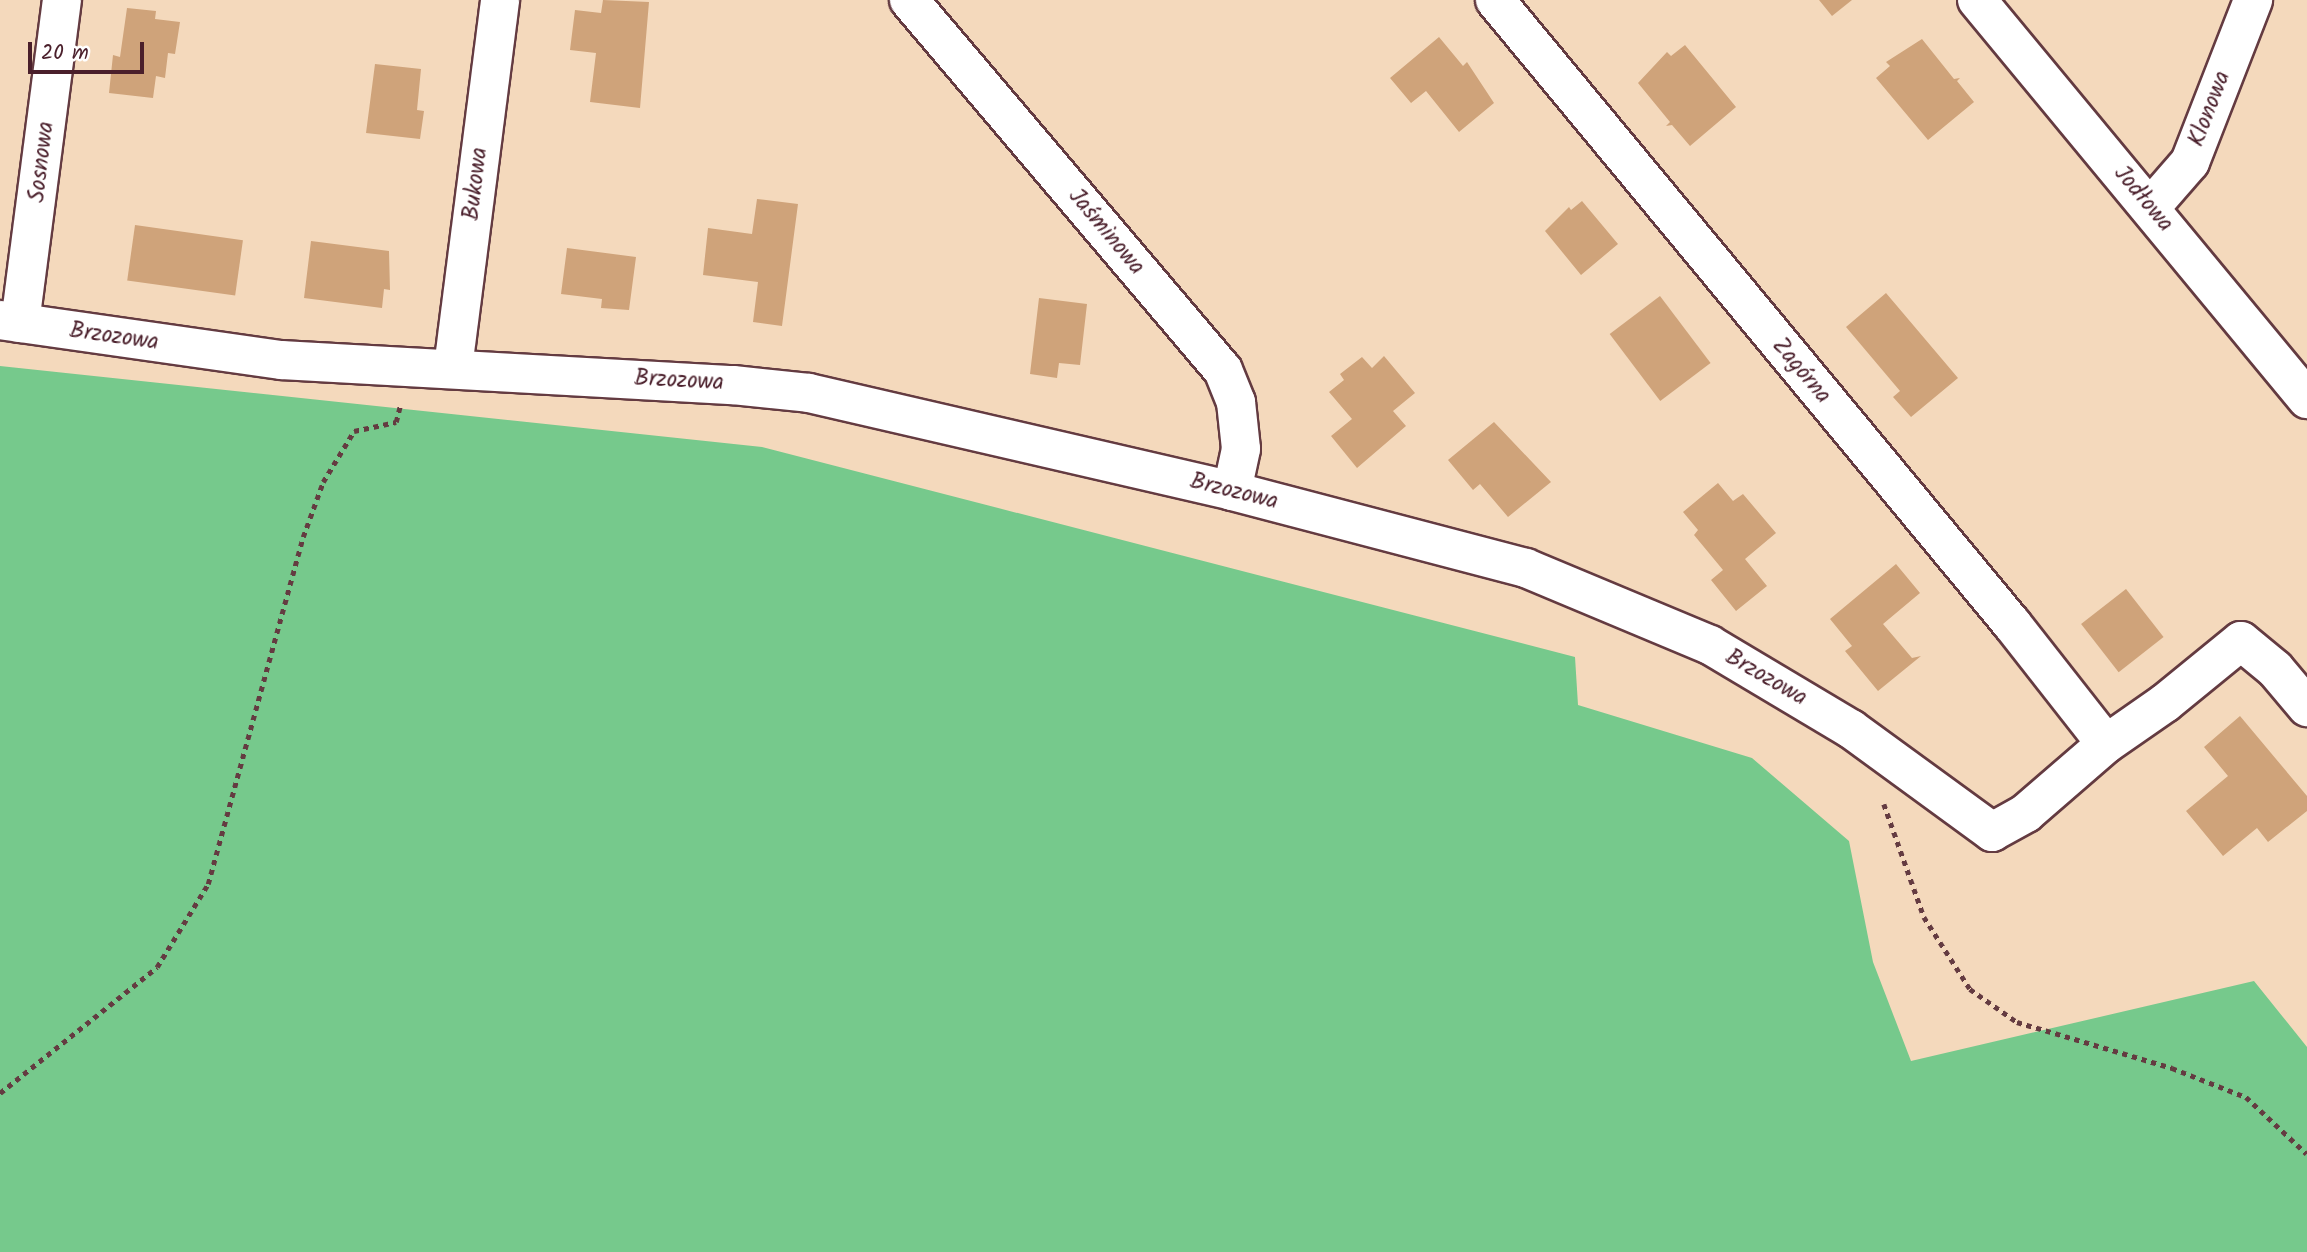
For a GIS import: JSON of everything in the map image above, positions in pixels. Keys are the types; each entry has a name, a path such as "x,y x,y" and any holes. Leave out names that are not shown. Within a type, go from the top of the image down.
{"street":[{"name":"Sosnowa","path":"10,322 62,0"},
{"name":"Bukowa","path":"453,368 500,0"},
{"name":"Jaśminowa","path":"909,0 1223,370 1236,402 1241,449 1232,491"},
{"name":"Zagórna","path":"1495,0 2012,624 2106,744"},
{"name":"Jodłowa","path":"1977,0 2307,399"},
{"name":"Klonowa","path":"2150,208 2190,162 2253,0"},
{"name":"Brzozowa","path":"10,322 281,360 410,365 809,393 1232,491 1526,568 1685,634 1851,729 1992,832 2026,813 2106,744 2165,703 2241,641 2275,668 2307,707"}],"path":[{"path":"0,1093 157,967 208,884 303,537 323,482 354,431 396,422 410,365"},
{"path":"1879,793 1924,917 1970,989 2017,1022 2172,1068 2246,1097 2307,1154"}],"green space":[{"path":"0,366 762,447 1575,657 1578,705 1752,758 1849,841 1873,962 1911,1061 2254,981 2307,1047 2307,1252 0,1252"}],"building":[{"path":"603,0 649,2 640,108 590,102 596,53 570,50 575,10 601,13"},
{"path":"1819,0 1852,0 1832,16"},
{"path":"127,8 156,11 155,19 180,22 175,54 168,53 165,78 156,76 153,98 109,93 113,55 120,57"},
{"path":"1439,37 1463,66 1467,62 1494,103 1459,132 1426,91 1411,103 1390,78"},
{"path":"1922,39 1954,79 1960,78 1957,81 1974,102 1928,140 1876,78 1890,66 1886,62"},
{"path":"1685,45 1736,107 1690,146 1672,125 1666,126 1670,122 1638,83 1667,52 1671,56"},
{"path":"375,64 421,69 417,110 424,111 420,139 366,133"},
{"path":"757,199 798,204 782,326 753,322 758,282 703,275 708,228 752,234"},
{"path":"1582,201 1618,244 1581,275 1545,231 1569,207 1571,210"},
{"path":"135,225 243,240 235,296 127,280"},
{"path":"311,241 389,251 390,290 384,289 382,308 304,298"},
{"path":"567,248 636,257 629,310 601,308 602,299 561,294"},
{"path":"1886,293 1958,378 1911,417 1893,397 1900,391 1846,327"},
{"path":"1660,296 1711,363 1660,401 1610,334"},
{"path":"1039,298 1087,304 1080,365 1059,363 1057,378 1030,374"},
{"path":"1384,356 1415,393 1393,411 1406,426 1357,468 1331,436 1352,419 1329,392 1344,380 1340,374 1362,357 1372,368"},
{"path":"1494,422 1551,482 1508,517 1480,484 1473,490 1448,460"},
{"path":"1718,483 1733,501 1743,494 1776,533 1745,559 1767,586 1736,611 1711,580 1723,570 1694,535 1698,530 1683,512"},
{"path":"1896,564 1920,593 1883,624 1912,658 1921,656 1878,691 1845,651 1852,646 1830,619"},
{"path":"2126,589 2164,637 2119,672 2081,624"},
{"path":"2240,716 2307,796 2307,811 2268,842 2257,828 2223,856 2186,811 2228,776 2204,747"}]}
